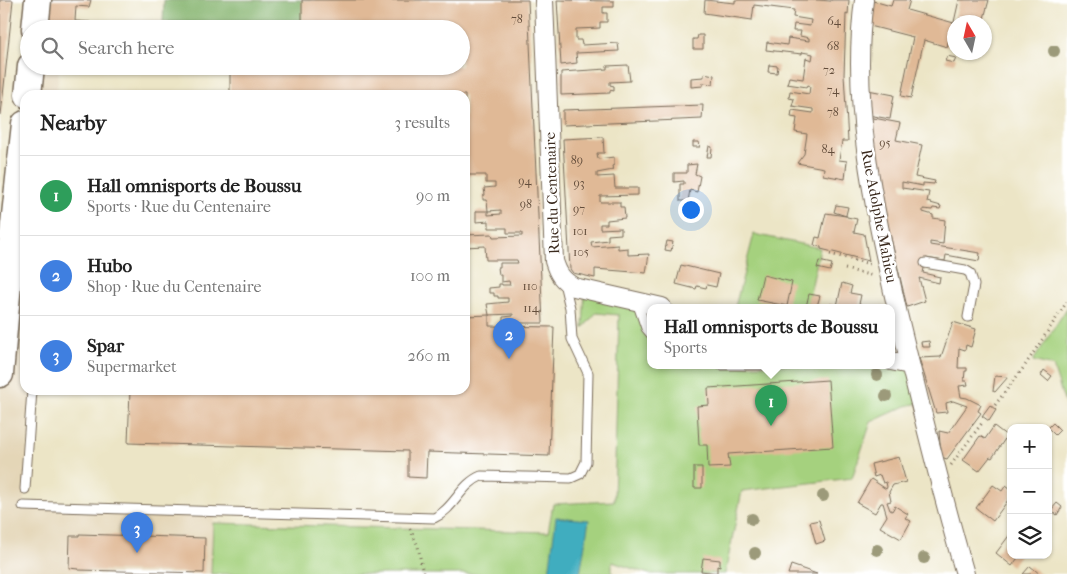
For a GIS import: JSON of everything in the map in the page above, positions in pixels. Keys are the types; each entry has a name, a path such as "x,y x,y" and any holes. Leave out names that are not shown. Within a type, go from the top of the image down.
{"main road":[{"path":"36,20 38,0"},
{"path":"29,90 31,75"},
{"path":"0,374 5,263 20,159"}],"street":[{"name":"Rue du Centenaire","path":"544,0 554,261 558,274 564,282"},
{"name":"Rue Adolphe Mahieu","path":"864,0 860,66 863,133 910,365 939,482 965,574"},
{"path":"564,282 574,287 650,304"},
{"path":"895,362 910,365"}],"lane":[{"path":"925,263 965,270 970,273 974,285 968,317"},
{"path":"24,506 434,518 442,514 473,479 481,476 571,478 580,474 586,462 588,373 572,339 570,308 564,282"},
{"path":"637,301 647,329"},
{"path":"24,489 32,395"}],"path":[{"path":"830,254 890,266"},
{"path":"845,269 890,266"},
{"path":"996,405 1067,302"},
{"path":"939,482 982,423"},
{"path":"405,517 418,546 424,574"}],"shaded area":[{"path":"30,75 58,75 57,90 29,90"},
{"path":"20,174 20,395 32,395 24,506 214,512 211,574 0,574 0,374"}],"green space":[{"path":"164,0 311,0 315,20 163,20"},
{"path":"754,234 820,248 808,304 736,304"},
{"path":"585,289 647,306 647,369 895,369 895,365 910,365 919,403 906,406 871,422 852,478 742,491 725,574 649,574 612,562 612,574 211,574 213,523 548,532 553,504 614,501 619,315 596,313 583,328"},
{"path":"1067,308 1067,410 1053,366 1033,361"}],"water":[{"path":"556,517 589,520 580,574 549,574"}],"building":[{"path":"0,0 13,0 1,115 0,115"},
{"path":"51,0 91,0 89,7 76,6 75,20 49,20"},
{"path":"302,0 528,0 543,323 503,323 503,317 513,316 513,314 489,315 487,304 508,302 508,298 498,298 498,296 494,296 494,293 489,293 489,288 499,287 499,284 510,285 509,281 501,282 498,267 500,267 500,263 518,263 517,260 486,260 485,246 470,247 470,235 492,234 493,237 522,236 522,233 507,233 507,228 489,228 489,221 476,222 476,211 488,211 487,200 483,200 485,195 484,188 495,187 495,183 486,183 486,175 470,175 470,90 230,90 230,75 470,75 470,20 302,20","holes":["501,210 501,214 488,215 488,211"]},
{"path":"557,0 614,1 614,7 603,7 603,13 607,13 607,22 600,22 600,28 576,29 576,40 581,40 582,45 618,43 619,51 576,53 577,63 561,65"},
{"path":"705,0 735,3 735,0 849,0 848,15 846,14 844,75 848,141 842,141 839,160 847,161 845,179 823,175 824,168 797,163 804,154 807,134 795,132 797,118 791,117 792,110 813,113 813,109 792,106 794,99 789,98 790,91 809,94 810,86 787,84 789,77 803,79 806,58 812,60 813,54 766,50 767,42 787,45 788,38 809,41 809,38 800,36 801,31 793,31 794,24 810,26 811,20 793,17 794,10 754,5 752,20 704,13"},
{"path":"893,0 910,0 907,10 947,21 947,47 924,40 911,98 901,96 913,37 870,26 873,1 891,6"},
{"path":"959,0 989,0 985,15 956,15"},
{"path":"698,35 703,35 703,49 693,49 693,39 697,39"},
{"path":"947,56 947,60 955,60 954,63 945,61"},
{"path":"628,65 630,81 610,82 610,85 614,86 614,91 610,90 610,93 561,95 561,72 607,69 607,66"},
{"path":"769,65 778,66 777,73 768,72"},
{"path":"704,73 714,75 713,84 703,83 703,86 691,87 691,78 704,77"},
{"path":"868,90 894,95 890,119 868,115"},
{"path":"703,105 702,119 563,125 563,110"},
{"path":"868,117 900,123 896,140 922,145 915,177 935,181 934,184 923,183 923,186 902,182 902,188 929,192 927,202 941,206 940,209 923,209 923,212 933,215 933,218 945,220 943,244 930,242 930,245 980,253 979,261 946,255 945,261 926,258 923,273 940,277 939,283 919,278 925,301 907,307 887,221"},
{"path":"603,137 604,153 597,153 598,159 614,157 614,165 612,166 613,170 597,173 597,177 614,176 615,188 638,188 638,195 600,196 600,202 620,202 620,207 624,207 625,218 607,220 607,224 600,224 600,229 621,228 621,234 608,235 608,240 591,242 592,247 618,245 618,249 628,248 628,255 649,254 646,273 595,269 595,278 573,273 570,269 563,139"},
{"path":"693,142 699,142 700,147 693,147"},
{"path":"709,146 712,147 711,157 707,157"},
{"path":"697,164 695,174 700,176 697,192 690,190 688,201 680,201 680,184 684,184 684,181 674,182 674,173 687,173 687,165"},
{"path":"836,205 848,207 847,217 857,219 854,232 864,234 869,261 821,249 821,247 814,245 816,237 820,238 826,213 846,216 834,212"},
{"path":"667,241 673,242 671,251 665,250"},
{"path":"819,261 832,264 830,271 817,268"},
{"path":"681,265 719,274 716,287 707,285 706,288 697,286 696,289 676,284"},
{"path":"763,275 792,282 787,304 757,300"},
{"path":"842,283 852,286 850,293 861,295 859,304 837,304"},
{"path":"809,294 820,296 818,304 807,304"},
{"path":"489,315 489,326 554,327 549,456 427,452 426,478 408,477 408,451 128,443 130,395 470,395 470,316"},
{"path":"953,322 976,329 971,347 966,345 965,350 959,348 958,368 967,368 964,381 967,381 968,385 959,386 961,397 981,405 978,411 981,413 947,459 941,457 939,431 948,433 967,406 953,401 946,403 947,412 936,413 919,358 941,357"},
{"path":"929,341 930,347 922,347 921,342"},
{"path":"1044,370 1052,376 1048,381 1041,375"},
{"path":"995,376 1008,377 995,392 993,391"},
{"path":"828,380 833,447 728,454 730,467 708,468 707,445 699,445 697,406 709,405 708,388"},
{"path":"990,405 996,410 989,421 982,416"},
{"path":"1052,424 1060,430 1055,435 1052,432"},
{"path":"994,426 1007,436 992,458 990,457 979,471 963,460 980,436 985,439"},
{"path":"899,457 906,482 893,485 889,492 891,501 887,502 890,510 892,511 895,506 908,514 905,518 911,521 901,539 880,527 887,516 883,503 881,503 875,513 857,503 871,479 886,489 887,487 886,482 883,483 880,475 874,477 871,464"},
{"path":"694,467 702,467 702,488 694,488"},
{"path":"993,485 1002,491 1007,486 1007,502 993,521 976,508"},
{"path":"1057,503 1062,507 1057,515 1052,509"},
{"path":"819,520 825,541 816,544 810,522"},
{"path":"79,534 205,538 204,573 78,570 69,568 70,536 79,536"},
{"path":"1007,538 1007,559 1017,559 1012,566 996,553"},
{"path":"703,558 720,560 720,567 717,566 717,573 701,571"},
{"path":"791,565 817,574 788,574"},
{"path":"1030,566 1040,574 1023,574"}],"place":[{"name":"Hubo","path":"509,359"},
{"name":"Hall omnisports de Boussu","path":"771,426"},
{"name":"Spar","path":"137,553"}]}
